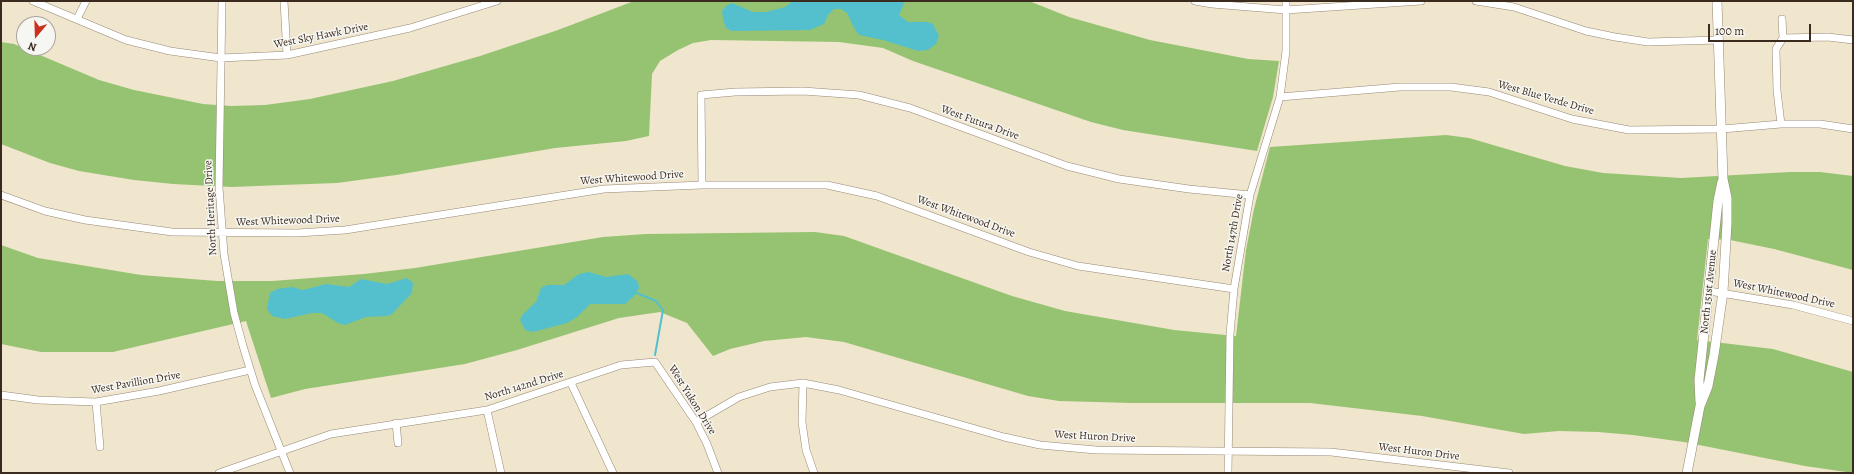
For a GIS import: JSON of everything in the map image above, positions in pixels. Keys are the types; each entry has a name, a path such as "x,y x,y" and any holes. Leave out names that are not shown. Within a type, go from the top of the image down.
{"street":[{"name":"West Sky Hawk Drive","path":"33,1 126,40 170,52 221,58 287,55 410,28 497,1"},
{"path":"77,19 86,1"},
{"name":"North Heritage Drive","path":"222,1 219,187 221,234 234,313 250,370 290,473"},
{"path":"284,1 287,55"},
{"path":"1195,1 1212,4 1286,10 1375,2 1421,1"},
{"name":"North 147th Drive","path":"1228,473 1230,334 1234,289 1250,195 1280,97 1286,51 1286,1"},
{"path":"1476,1 1514,7 1586,31 1615,38 1648,42 1719,40"},
{"name":"North 151st Avenue","path":"1687,473 1700,406 1708,386 1723,292 1727,198 1723,179 1719,40 1716,1"},
{"path":"1781,124 1777,91 1776,50 1783,38 1782,19"},
{"path":"1783,38 1828,37 1853,40"},
{"name":"West Blue Verde Drive","path":"1280,97 1400,87 1451,87 1488,92 1572,119 1629,130 1657,131 1722,129 1781,124 1820,124 1853,129"},
{"name":"West Futura Drive","path":"702,185 701,95 735,92 795,92 859,95 910,108 1067,166 1119,179 1189,189 1250,195"},
{"name":"North 151st Avenue","path":"1700,406 1699,380 1710,291 1718,201 1723,179"},
{"name":"West Whitewood Drive","path":"1,195 45,211 85,220 172,232 221,234 297,233 345,230 604,189 702,185 827,185 851,189 877,196 1029,252 1078,266 1234,289"},
{"name":"West Whitewood Drive","path":"1710,291 1793,305 1853,321"},
{"name":"North 142nd Drive","path":"219,473 331,434 487,410 621,365 655,362"},
{"name":"West Yukon Drive","path":"655,362 696,422 707,444 718,473"},
{"name":"West Pavillion Drive","path":"1,395 38,400 96,402 159,391 250,370"},
{"path":"571,383 613,473"},
{"path":"803,383 802,422 806,450 814,473"},
{"name":"West Huron Drive","path":"696,422 739,397 770,386 803,383 839,390 1004,437 1040,445 1096,450 1331,452 1509,473"},
{"path":"96,402 100,447"},
{"path":"487,410 501,473"},
{"path":"396,423 398,443"}],"green space":[{"path":"634,1 1029,1 1069,17 1150,40 1248,59 1279,61 1273,97 1257,151 1123,130 1091,122 913,61 883,48 839,42 711,40 693,43 660,61 652,74 649,136 626,141 555,148 396,175 337,183 232,187 173,184 134,180 79,171 50,163 1,144 1,42 16,45 16,56 42,56 99,80 134,90 203,104 231,106 265,105 310,99 393,81 480,56 558,30"},
{"path":"1446,135 1469,138 1565,166 1603,173 1681,178 1790,172 1820,172 1853,176 1853,270 1774,249 1730,240 1708,239 1697,340 1773,349 1853,372 1853,473 1805,466 1684,442 1633,435 1559,431 1524,434 1422,416 1310,403 1132,403 1059,401 1028,396 844,342 806,337 764,341 730,349 713,356 687,323 660,312 619,318 517,350 465,364 305,389 271,398 246,321 113,352 41,352 1,344 1,245 38,258 141,275 217,281 272,281 364,274 415,268 603,237 646,234 815,232 844,236 1012,296 1065,311 1174,330 1236,336 1246,250 1254,209 1270,147"}],"water":[{"path":"793,1 905,1 899,15 908,22 927,22 933,24 939,36 936,44 928,50 918,51 883,40 859,35 847,13 841,9 834,9 828,15 824,24 810,30 732,31 726,28 723,19 722,11 726,6 732,3 753,12 766,12 785,7"},
{"path":"589,272 606,277 628,274 638,282 639,288 634,296 625,304 590,304 577,317 567,323 533,332 525,330 520,320 522,315 536,302 541,288 547,285 564,285 579,274"},
{"path":"407,278 413,283 412,293 392,314 387,316 366,317 345,325 338,323 322,313 312,313 285,319 272,316 267,309 270,293 277,289 292,287 303,290 326,284 349,287 361,279 387,284"}],"waterway":[{"path":"634,292 656,301 663,310 655,355"}]}
